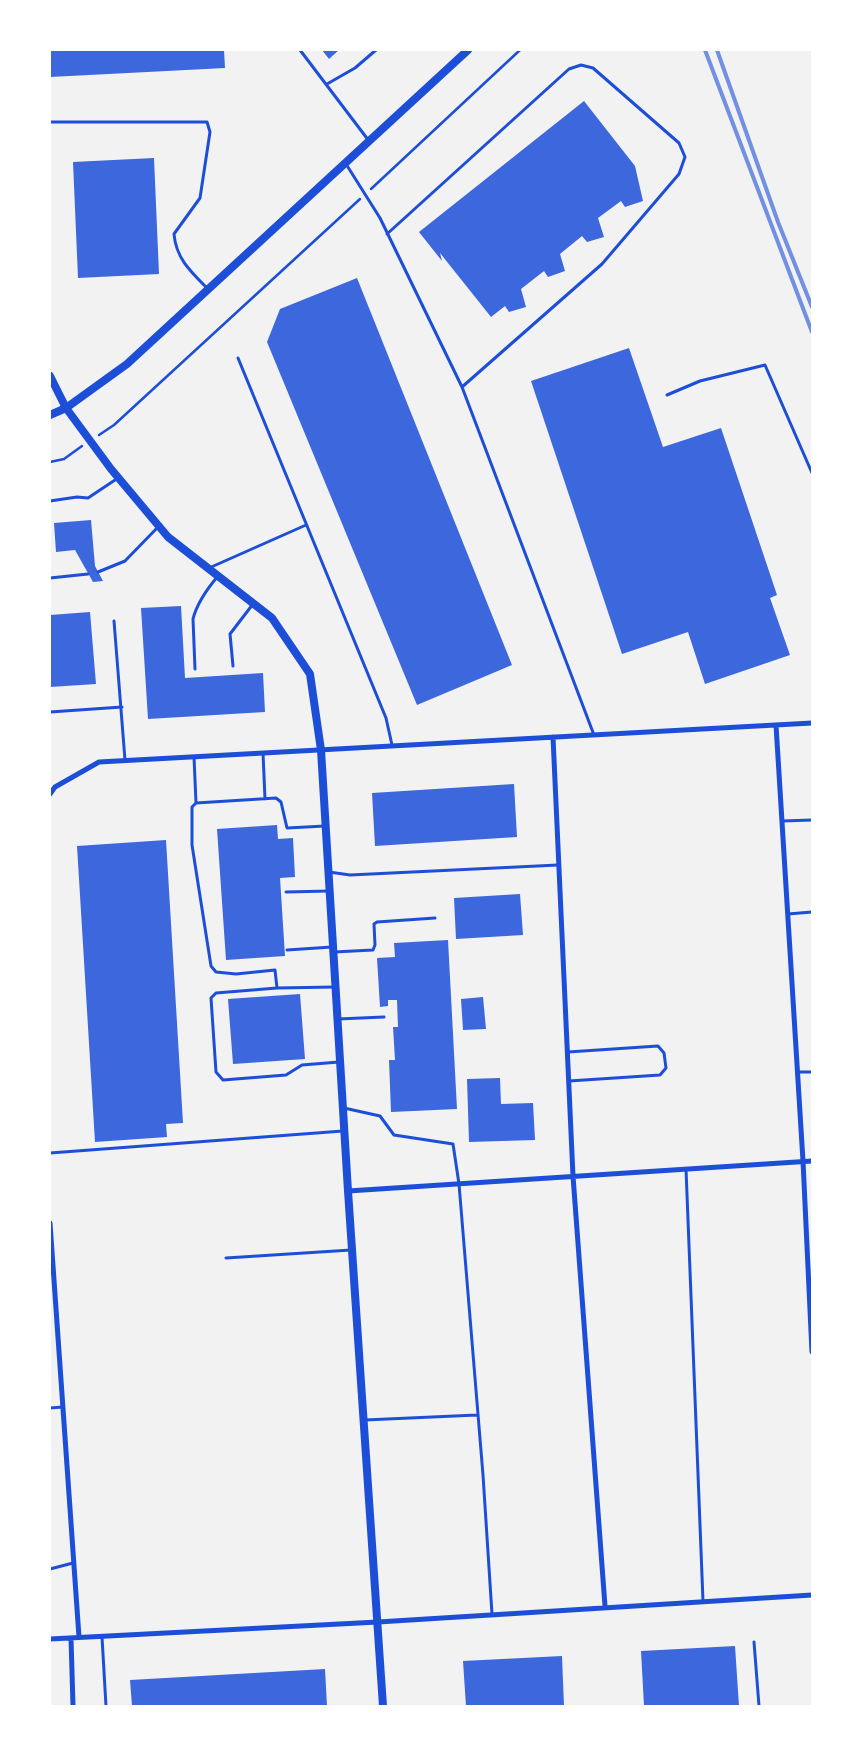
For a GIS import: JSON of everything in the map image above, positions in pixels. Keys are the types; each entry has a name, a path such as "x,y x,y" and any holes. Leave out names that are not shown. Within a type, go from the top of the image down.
{"street":[{"path":"50,415 66,408 127,364 468,50"},
{"path":"50,376 66,408 90,441 168,537 272,618 310,674 321,750 344,1131 383,1706"},
{"path":"50,794 53,787 99,762 812,723"},
{"path":"776,725 798,1072 812,1352"},
{"path":"553,737 573,1176 604,1606"},
{"path":"348,1191 812,1161"},
{"path":"50,1224 79,1637"},
{"path":"50,1639 378,1622 812,1594"},
{"path":"71,1638 73,1706"}],"lane":[{"path":"300,50 328,84 370,142"},
{"path":"328,84 355,68 376,50"},
{"path":"387,234 569,69 581,65 593,68 679,143 685,157 679,174 602,264 462,387"},
{"path":"50,122 207,122 210,132 200,198 174,234 174,242 184,266 208,289"},
{"path":"346,164 366,195 387,234 462,387 594,735"},
{"path":"238,358 386,718 392,746"},
{"path":"667,395 700,381 765,364 812,473"},
{"path":"50,501 77,497 88,498 119,478"},
{"path":"208,568 306,525"},
{"path":"98,572 125,561 159,526"},
{"path":"50,578 88,574"},
{"path":"194,669 194,612 206,590 218,576"},
{"path":"233,666 230,634 253,603"},
{"path":"114,621 125,760"},
{"path":"50,712 122,707"},
{"path":"263,753 265,799"},
{"path":"194,757 196,804"},
{"path":"277,988 275,970 236,974 216,972 212,966 192,845 192,806 196,804 276,798 281,802 287,828 325,826"},
{"path":"782,821 812,820"},
{"path":"328,872 350,875 558,866"},
{"path":"286,892 330,890"},
{"path":"788,914 812,912"},
{"path":"286,950 373,950 375,945 374,924 377,922 435,918"},
{"path":"336,987 277,988 216,993 211,998 216,1072 224,1080 286,1075 302,1065 340,1062"},
{"path":"337,1019 384,1017"},
{"path":"567,1052 658,1046 664,1053 666,1068 660,1075 569,1081"},
{"path":"798,1072 812,1072"},
{"path":"343,1108 380,1116 394,1135 453,1144 459,1184 492,1614"},
{"path":"50,1153 344,1131"},
{"path":"686,1169 703,1601"},
{"path":"226,1258 352,1250"},
{"path":"50,1408 63,1407"},
{"path":"364,1420 478,1415"},
{"path":"50,1569 74,1563"},
{"path":"102,1636 106,1706"},
{"path":"754,1642 759,1706"}],"path":[{"path":"50,462 64,459 114,425 366,195 520,50"}],"building":[{"path":"50,50 224,50 225,68 50,77"},
{"path":"322,50 339,50 329,59"},
{"path":"584,101 635,166 643,201 625,207 621,201 598,218 604,237 587,242 582,236 560,254 565,271 548,277 544,271 521,289 526,307 509,312 505,306 491,317 440,253 442,261 419,232"},
{"path":"154,158 159,274 78,278 73,162"},
{"path":"357,278 512,665 417,705 267,342 280,309"},
{"path":"629,348 663,447 721,428 777,595 770,598 790,655 705,684 688,632 622,654 531,381"},
{"path":"91,520 95,566 103,581 93,582 75,550 56,552 54,523"},
{"path":"181,606 185,678 263,673 265,712 148,719 141,608"},
{"path":"90,612 96,684 50,687 50,615"},
{"path":"514,784 517,837 375,846 372,793"},
{"path":"277,825 278,839 293,838 295,877 280,878 285,956 226,960 217,829"},
{"path":"166,840 183,1123 166,1124 167,1137 95,1142 77,846"},
{"path":"520,894 523,935 456,939 454,898"},
{"path":"448,940 457,1109 391,1112 389,1060 395,1060 393,1027 398,1027 397,1000 388,1000 388,1006 380,1007 377,958 395,957 394,943"},
{"path":"300,994 305,1059 233,1064 228,999"},
{"path":"483,997 486,1029 463,1030 461,999"},
{"path":"500,1078 501,1104 533,1103 535,1140 469,1142 467,1079"},
{"path":"735,1646 739,1706 644,1706 641,1651"},
{"path":"562,1656 564,1706 466,1706 463,1661"},
{"path":"325,1669 327,1706 132,1706 130,1680"}],"railway":[{"path":"705,50 812,332"},
{"path":"717,50 778,222 812,307"}]}
